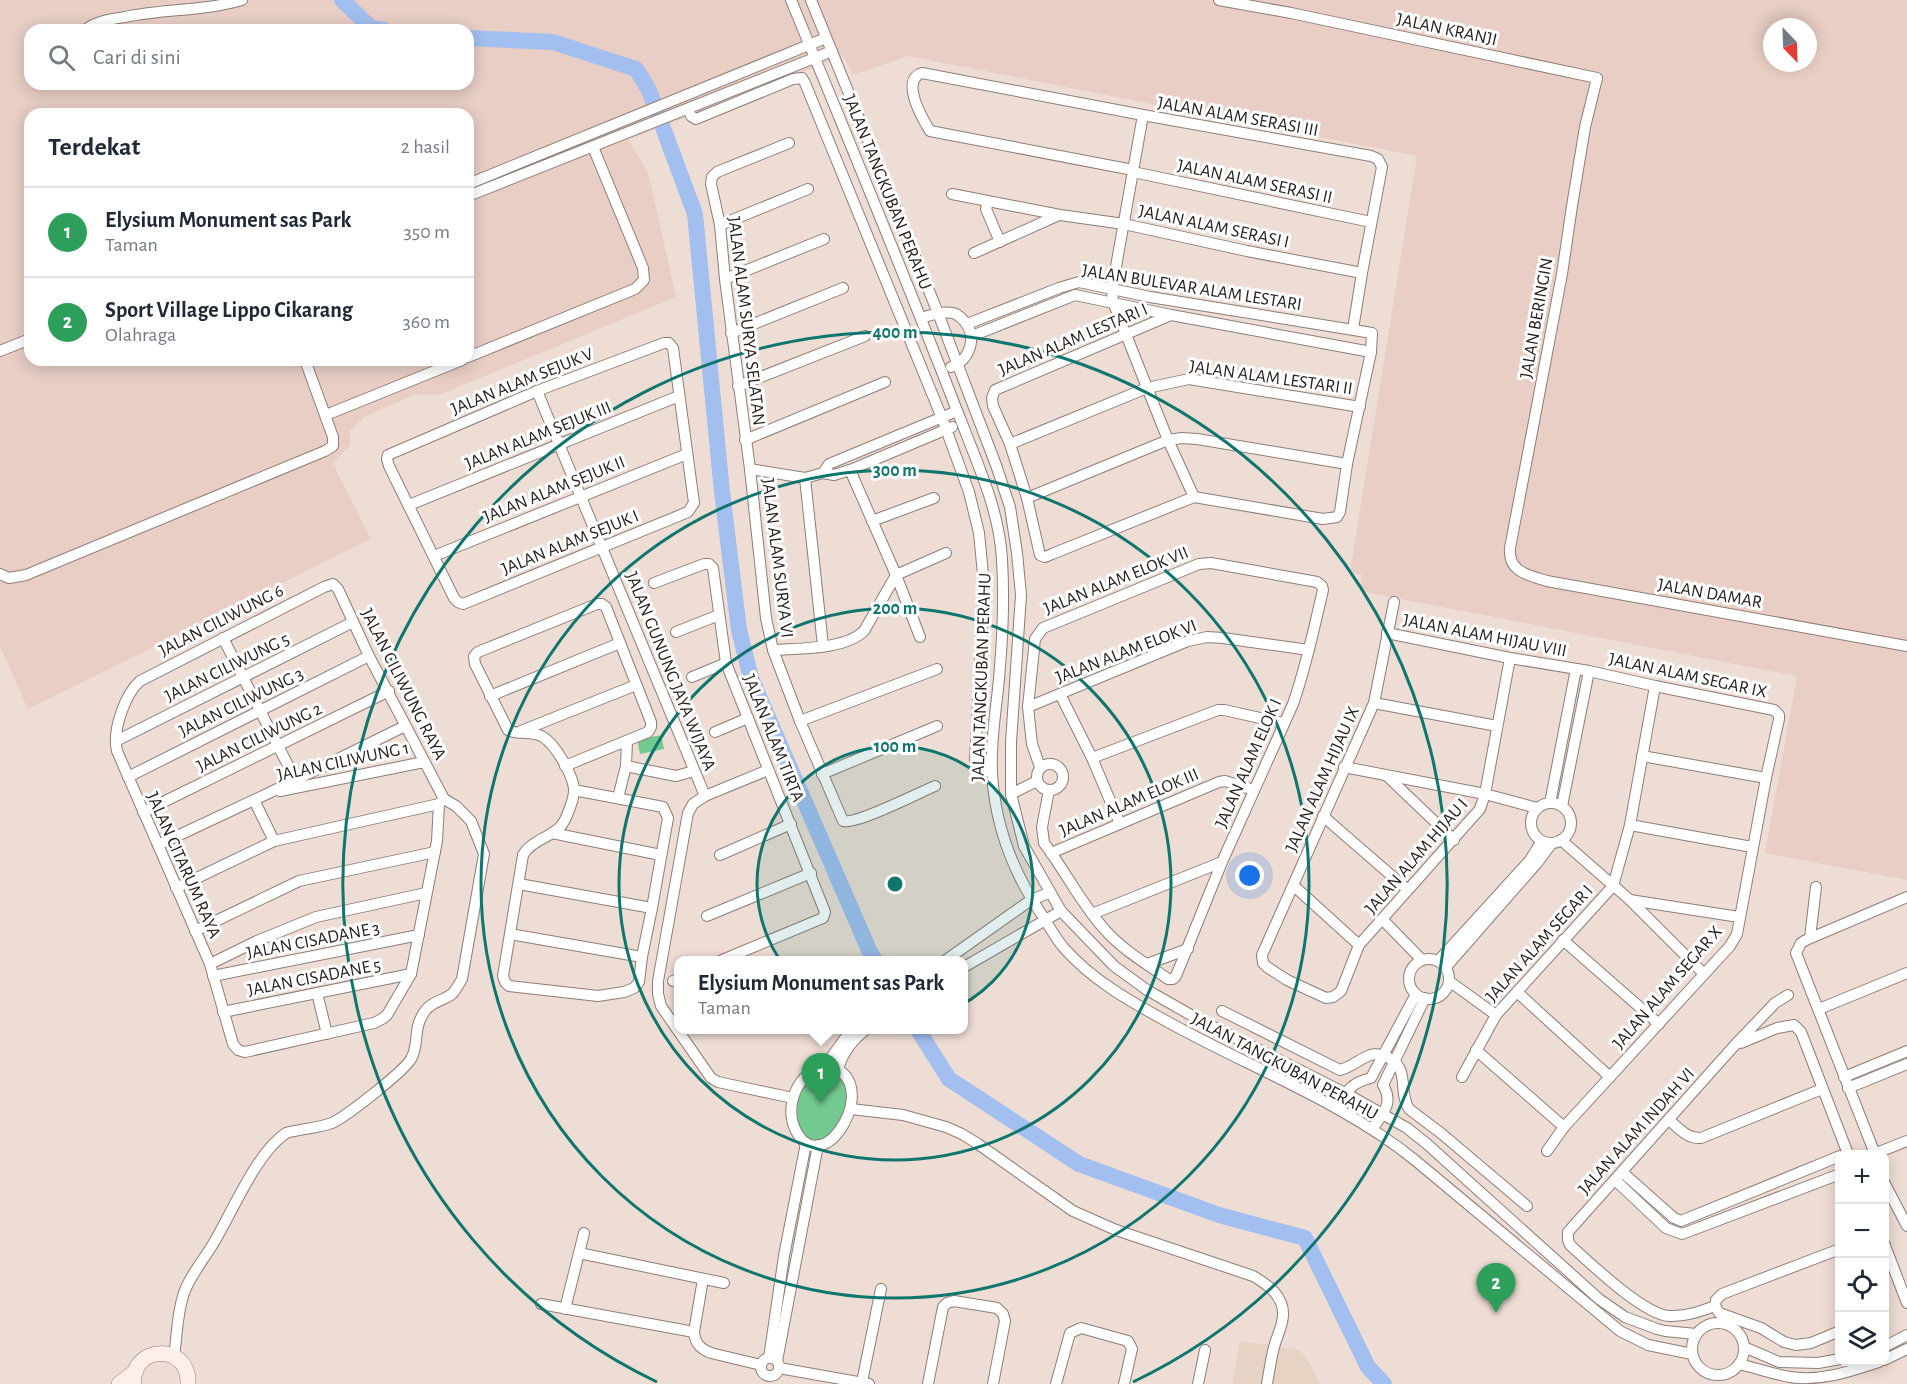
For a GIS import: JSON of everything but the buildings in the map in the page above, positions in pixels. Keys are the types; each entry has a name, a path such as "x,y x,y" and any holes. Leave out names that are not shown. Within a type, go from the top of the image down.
{"street":[{"path":"96,24 129,16 228,4 242,0"},
{"name":"JALAN TANGKUBAN PERAHU","path":"791,0 921,318 977,460 994,510 1001,555 1002,586 1000,664 992,772 995,801 1007,848 1013,866 1031,900 1064,948 1101,980 1140,1007 1337,1108 1398,1145 1620,1331 1648,1344 1692,1354"},
{"name":"JALAN TANGKUBAN PERAHU","path":"811,0 938,313 1010,507 1021,595 1011,742 1011,794 1024,846 1060,911 1114,966 1147,990 1200,1020 1346,1093 1407,1128 1599,1299 1625,1317 1665,1332 1696,1334"},
{"name":"JALAN KRANJI","path":"1219,0 1291,13 1597,78"},
{"path":"474,182 826,38"},
{"path":"474,194 832,51"},
{"name":"JALAN ALAM SERASI III","path":"930,131 912,89 916,75 922,73 1378,159 1382,167 1353,329"},
{"path":"683,111 696,119 793,79 802,78 806,83 947,430 969,492 979,533 984,585 975,761 977,767 992,772"},
{"name":"JALAN BERINGIN","path":"1512,563 1510,548 1562,274 1585,127 1597,78"},
{"path":"1143,115 1112,290 1113,302 1168,440 1194,496"},
{"name":"JALAN ALAM SERASI II","path":"930,131 1133,171 1371,222"},
{"name":"JALAN ALAM SURYA SELATAN","path":"750,470 724,279 720,225 711,184 712,177 717,172 789,143"},
{"path":"474,355 635,289 644,280 643,268 593,147"},
{"path":"847,181 857,159"},
{"path":"847,181 868,186"},
{"path":"720,225 808,189"},
{"name":"JALAN ALAM SERASI I","path":"952,194 1060,215 1124,224 1362,273"},
{"path":"988,201 986,209 1000,242"},
{"path":"974,253 1060,215"},
{"path":"724,279 824,239"},
{"name":"JALAN BULEVAR ALAM LESTARI","path":"971,323 1078,282 1112,290 1373,334 1371,352 1075,295 976,335"},
{"path":"732,333 843,288"},
{"path":"921,318 938,313 954,313 971,323 976,335 963,360 942,371"},
{"name":"JALAN ALAM LESTARI I","path":"1010,444 992,398 995,390 1172,315"},
{"path":"738,386 865,336"},
{"path":"0,351 24,341"},
{"name":"JALAN ALAM SEJUK V","path":"409,505 389,466 388,455 537,392 669,343 673,348 679,396"},
{"path":"1010,444 1027,498 1040,555 1045,557 1194,496 1323,519 1337,517 1340,512 1347,464 1371,352"},
{"path":"0,574 9,578 26,575 326,451 333,446 333,437 307,366"},
{"path":"326,415 447,366"},
{"name":"JALAN ALAM LESTARI II","path":"1010,444 1147,388 1189,379 1360,407"},
{"path":"746,440 885,382"},
{"name":"JALAN GUNUNG JAYA WIJAYA","path":"537,392 705,796 693,804 687,813 658,981 658,1000 674,1025"},
{"path":"679,396 687,454"},
{"name":"JALAN ALAM SEJUK III","path":"409,505 679,396"},
{"path":"823,473 829,464 957,411"},
{"path":"750,470 805,478 823,473 834,475 962,423"},
{"path":"903,434 907,446"},
{"path":"1027,498 1168,440 1182,438 1347,464"},
{"name":"JALAN ALAM SEJUK II","path":"434,556 687,454"},
{"name":"JALAN ALAM SEJUK I","path":"434,556 454,598 463,604 688,512 693,503 687,454"},
{"name":"JALAN ALAM SURYA VI","path":"750,470 766,618 773,650 841,819 848,822 935,786"},
{"path":"850,470 896,575 920,637"},
{"path":"805,478 823,646"},
{"path":"872,521 934,498"},
{"path":"409,505 434,556"},
{"path":"773,650 823,646 846,642 857,637 864,631 896,575 946,553"},
{"name":"JALAN ALAM ELOK VII","path":"1028,706 1035,639 1043,628 1198,564 1211,563 1317,582 1322,586"},
{"name":"JALAN DAMAR","path":"1512,563 1519,572 1547,580 1907,646"},
{"name":"JALAN ALAM TIRTA","path":"654,583 704,564 709,564 713,568 726,663 824,906 823,918 732,956"},
{"name":"JALAN CILIWUNG RAYA","path":"333,585 338,589 442,801"},
{"name":"JALAN CILIWUNG 6","path":"116,741 117,729 129,693 140,681 324,587 333,585"},
{"path":"984,585 1002,586"},
{"name":"JALAN ALAM ELOK I","path":"1148,964 1168,979 1176,976 1222,861 1293,704 1309,650 1323,591 1322,586"},
{"name":"JALAN ALAM HIJAU IX","path":"1337,995 1326,999 1287,980 1263,963 1263,950 1294,886 1374,702 1394,602"},
{"path":"566,766 648,732 651,727 651,722 606,607 603,604 597,604 478,652 474,656 490,696 508,730 512,733 636,685"},
{"path":"676,632 719,615"},
{"name":"JALAN CILIWUNG 5","path":"116,741 353,622"},
{"name":"JALAN ALAM HIJAU VIII","path":"1387,633 1588,671"},
{"name":"JALAN ALAM ELOK VI","path":"1028,706 1188,641 1207,637 1309,650"},
{"path":"223,638 295,779"},
{"path":"490,696 620,643"},
{"name":"JALAN CILIWUNG 3","path":"128,777 369,656"},
{"name":"JALAN ALAM HIJAU I","path":"1337,995 1341,991 1359,945 1480,809 1485,794 1510,657"},
{"path":"692,677 726,663"},
{"path":"1000,664 1017,663"},
{"path":"800,721 937,669"},
{"path":"1550,802 1576,669"},
{"path":"1562,806 1588,671"},
{"name":"JALAN ALAM SEGAR IX","path":"1588,671 1774,710 1779,715"},
{"name":"JALAN ALAM SEGAR I","path":"1462,1077 1496,1015 1613,886 1630,825 1655,686"},
{"name":"JALAN CILIWUNG 2","path":"143,812 388,691"},
{"path":"1060,694 1092,758 1120,824"},
{"path":"1374,702 1497,726"},
{"path":"1028,706 1032,744 1040,767"},
{"path":"1092,758 1218,710 1283,723"},
{"name":"JALAN ALAM SEGAR X","path":"1547,1151 1564,1127 1730,946 1737,934 1779,715"},
{"path":"715,732 748,718"},
{"name":"JALAN CILIWUNG 1","path":"158,845 405,726"},
{"path":"822,774 937,726"},
{"path":"518,732 536,734 551,744 566,766 574,790 567,817 561,826 527,849 523,855 503,976 504,982 509,986 598,996 624,992 634,988 639,982 668,818 663,807 574,790"},
{"name":"JALAN CITARUM RAYA","path":"116,741 128,777 210,964 233,1044 238,1050 245,1052 327,1034"},
{"path":"618,798 626,766 627,741"},
{"path":"1642,756 1766,778"},
{"name":"JALAN CILIWUNG 1","path":"269,793 424,762"},
{"path":"1047,763 1061,768 1062,783 1056,789 1041,788 1037,781 1036,774 1040,767 1047,763"},
{"path":"626,766 676,776 694,771"},
{"path":"1344,767 1485,794 1537,808"},
{"path":"705,796 768,770"},
{"path":"1388,777 1454,840"},
{"path":"1011,794 1037,781"},
{"name":"JALAN ALAM ELOK III","path":"1051,853 1219,782 1225,781 1254,790"},
{"path":"1049,790 1042,835 1044,843 1072,887 1107,932 1119,944 1148,964 1188,949"},
{"path":"254,800 274,841"},
{"path":"317,993 327,1034 374,1023 387,1015 411,974 435,852 442,801"},
{"path":"174,1356 181,1305 187,1287 224,1226 245,1185 272,1147 286,1133 331,1123 346,1115 410,1062 414,1053 417,1028 426,1009 434,1002 453,993 459,984 462,979 484,854 471,821 456,806 442,801 274,841 176,888"},
{"path":"1442,964 1530,860 1552,841 1567,835 1570,827 1568,812 1562,806 1550,802 1537,808 1532,814 1530,822 1536,836 1552,841 1613,886 1704,974"},
{"path":"1323,816 1408,891"},
{"path":"720,855 790,824"},
{"path":"1630,825 1752,847"},
{"path":"552,833 661,855"},
{"path":"195,931 299,881 435,852"},
{"path":"1092,914 1222,861"},
{"path":"707,916 811,873"},
{"path":"519,884 652,908"},
{"path":"1294,886 1359,945"},
{"path":"1810,938 1816,887"},
{"path":"210,964 257,941 316,917 426,892"},
{"path":"952,956 1031,900 1049,893"},
{"path":"1874,1150 1797,958 1798,947 1810,938 1907,897"},
{"path":"1630,900 1739,917"},
{"path":"968,964 1060,911"},
{"path":"1383,920 1422,960"},
{"path":"510,934 642,957"},
{"name":"JALAN CISADANE 3","path":"213,976 419,935"},
{"path":"1563,940 1659,1024"},
{"path":"973,943 983,956"},
{"path":"1449,981 1447,989 1433,999 1421,996 1410,986 1410,975 1414,966 1422,960 1430,959 1442,964 1449,981 1496,1015"},
{"path":"1819,1009 1907,973"},
{"name":"JALAN CISADANE 5","path":"223,1012 411,974"},
{"path":"1517,992 1610,1077"},
{"name":"JALAN ALAM INDAH VI","path":"1715,1306 1696,1313 1668,1316 1643,1305 1612,1282 1570,1245 1568,1232 1734,1046 1775,1003 1788,995"},
{"path":"1337,1108 1354,1084 1371,1078 1421,996"},
{"path":"1383,1085 1421,996"},
{"path":"1222,1011 1340,1070 1369,1055 1384,1055 1395,1061 1403,1075 1403,1089 1409,1109 1527,1206"},
{"path":"1189,1034 1200,1020"},
{"name":"JALAN ALAM INDAH VI","path":"1734,1046 1777,1028 1794,1025 1801,1032 1822,1089"},
{"name":"JALAN GUNUNG JAYA WIJAYA","path":"680,1034 711,1078 718,1082 792,1098"},
{"path":"825,1066 847,1034"},
{"path":"838,1068 843,1055 859,1034"},
{"path":"1476,1050 1564,1127"},
{"path":"1844,1077 1907,1051"},
{"path":"1848,1088 1907,1064"},
{"path":"825,1066 838,1068 850,1088 851,1109 835,1137 818,1145 806,1143 800,1139 793,1126 792,1098 803,1078 812,1070 825,1066"},
{"path":"1371,1078 1383,1085 1388,1098 1383,1114 1372,1129"},
{"path":"1669,1120 1688,1136 1695,1139 1701,1138 1822,1089 1843,1150"},
{"path":"851,1109 903,1115 946,1127 978,1144 1073,1211 1089,1219 1253,1276 1266,1283 1279,1298 1284,1316 1274,1346 1267,1384"},
{"path":"1885,1150 1907,1141"},
{"path":"770,1371 784,1256 806,1143"},
{"path":"770,1371 818,1145"},
{"path":"1619,1176 1680,1221 1835,1159"},
{"path":"1619,1176 1666,1228 1677,1233 1687,1232 1835,1176"},
{"path":"1889,1191 1907,1224"},
{"path":"1677,1233 1680,1221"},
{"path":"566,1309 584,1233"},
{"path":"1835,1251 1722,1294 1716,1300 1715,1306 1719,1313 1761,1328 1784,1342 1796,1345 1811,1343 1835,1333"},
{"path":"579,1253 724,1282"},
{"path":"1889,1256 1907,1303"},
{"path":"703,1279 694,1332 695,1340 704,1350 770,1371 866,1383 881,1289"},
{"path":"928,1384 943,1307 954,1301 997,1308 1003,1314 1005,1321 993,1384"},
{"path":"541,1304 694,1332"},
{"path":"1709,1324 1725,1324 1738,1333 1744,1347 1742,1359 1723,1379 1704,1371 1694,1361 1693,1340 1696,1334 1709,1324"},
{"path":"1056,1384 1070,1332 1081,1328 1128,1341 1132,1349 1124,1384"},
{"path":"1889,1344 1907,1335"},
{"path":"1744,1347 1779,1362 1818,1363 1835,1360"},
{"path":"1889,1358 1907,1349"},
{"path":"1198,1384 1205,1350"},
{"path":"119,1384 135,1377 142,1361 152,1355 163,1353 174,1356 186,1368 192,1381"},
{"path":"1739,1364 1792,1377 1822,1377 1867,1366"},
{"path":"1702,1384 1704,1371"}],"shaded area":[{"path":"0,0 1907,0 1907,880 1765,853 1797,676 1360,591 1362,575 1350,572 1417,156 908,56 852,75 844,56 628,140 648,172 676,297 439,395 413,395 364,417 350,431 350,445 334,463 371,539 28,709 0,646"},
{"path":"1240,1341 1300,1350 1315,1372 1319,1384 1232,1384"}],"green space":[{"path":"661,735 664,749 640,754 637,740"},
{"path":"837,1069 849,1088 849,1109 824,1142 801,1137 793,1098 812,1071"}],"waterway":[{"path":"342,0 367,24"},
{"path":"474,38 553,42 636,69 649,90 695,214 722,492 739,630 751,678 873,956"},
{"path":"921,1034 949,1079 1079,1164 1219,1215 1305,1238 1368,1367 1384,1384"}],"place":[{"name":"Elysium Monument sas Park","path":"821,1103"},
{"name":"Sport Village Lippo Cikarang","path":"1496,1313"}]}
